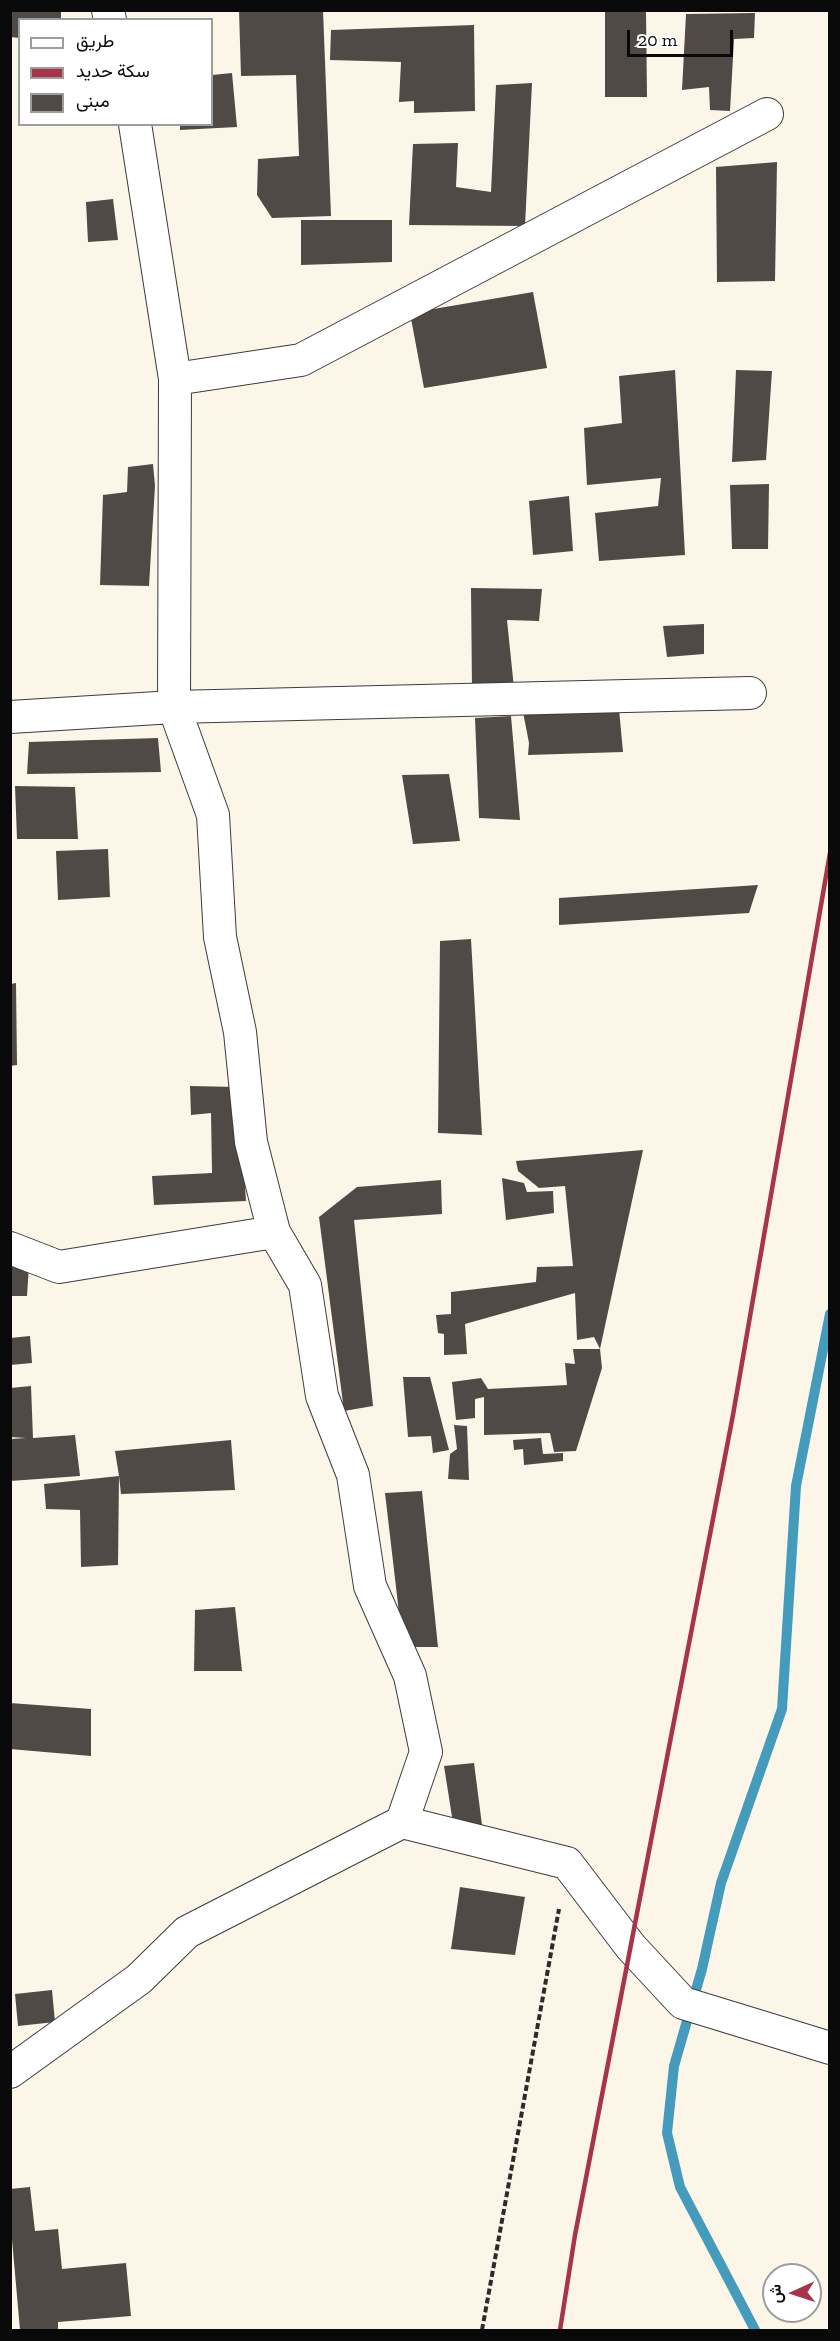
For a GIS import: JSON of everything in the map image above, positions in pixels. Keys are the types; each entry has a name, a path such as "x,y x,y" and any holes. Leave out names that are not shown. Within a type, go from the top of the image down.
{"street":[{"path":"175,379 301,360 766,114"},
{"path":"135,126 175,379 174,707 213,815 220,937 240,1032 251,1142 274,1232 305,1285 322,1396 353,1475 370,1586 410,1677 426,1752 402,1822"},
{"path":"10,717 174,707 750,693"},
{"path":"10,1248 59,1267 274,1232"},
{"path":"10,2072 139,1979 187,1932 402,1822 567,1863 631,1947 694,2006 830,2048"}],"path":[{"path":"482,2331 567,1863"}],"building":[{"path":"10,10 61,10 61,18 18,18 18,38 10,37"},
{"path":"239,10 323,10 331,216 272,218 257,195 258,159 299,156 296,75 241,76"},
{"path":"605,10 646,10 647,97 605,97"},
{"path":"755,13 754,38 734,39 730,111 710,110 709,87 682,90 686,14"},
{"path":"474,25 475,111 414,113 414,101 399,102 401,62 330,60 331,30"},
{"path":"232,73 237,127 180,130 180,126 213,126 213,75"},
{"path":"532,83 525,226 409,225 413,144 458,143 456,187 491,192 496,85"},
{"path":"777,162 775,281 717,282 716,167"},
{"path":"113,199 118,240 88,242 86,202"},
{"path":"301,220 392,220 392,262 301,265"},
{"path":"533,292 547,368 424,388 410,313"},
{"path":"675,370 685,555 599,561 595,513 658,506 661,478 587,485 584,428 622,423 619,376"},
{"path":"736,370 772,371 766,460 732,462"},
{"path":"153,464 155,486 149,586 100,585 103,495 127,492 128,467"},
{"path":"769,484 768,549 732,549 730,485"},
{"path":"569,496 573,551 533,555 529,501"},
{"path":"471,588 542,589 539,621 507,620 514,688 472,689"},
{"path":"704,624 704,654 667,657 663,626"},
{"path":"619,709 623,752 528,755 529,743 523,712"},
{"path":"511,716 520,820 479,818 475,718"},
{"path":"158,738 161,772 27,774 29,742"},
{"path":"449,774 460,841 413,844 402,775"},
{"path":"15,786 75,787 78,839 17,839"},
{"path":"108,849 110,897 58,900 56,851"},
{"path":"758,885 749,913 559,925 559,898"},
{"path":"471,939 482,1135 438,1133 440,941"},
{"path":"16,983 17,1065 10,1066 10,984"},
{"path":"190,1086 238,1087 246,1201 154,1205 152,1176 212,1173 211,1113 191,1115"},
{"path":"643,1150 600,1349 594,1337 577,1340 575,1293 465,1324 467,1354 444,1355 444,1334 438,1333 436,1315 451,1314 451,1292 536,1282 537,1267 573,1266 565,1186 539,1188 518,1171 516,1161"},
{"path":"502,1178 524,1183 527,1192 553,1191 554,1213 506,1220"},
{"path":"441,1180 442,1214 354,1220 373,1406 344,1411 319,1217 357,1187"},
{"path":"10,1264 29,1265 27,1296 10,1296"},
{"path":"30,1336 32,1363 10,1365 10,1338"},
{"path":"573,1349 600,1349 602,1368 576,1451 554,1452 550,1433 484,1435 484,1397 475,1399 475,1418 456,1420 452,1382 481,1378 488,1389 567,1385 565,1363 575,1364"},
{"path":"403,1377 430,1377 449,1450 433,1453 431,1436 408,1437"},
{"path":"31,1386 33,1438 75,1435 80,1476 10,1481 10,1439 26,1438 10,1437 10,1388"},
{"path":"454,1425 467,1426 469,1480 448,1479 450,1454 457,1449"},
{"path":"541,1438 543,1454 563,1453 563,1461 524,1465 523,1449 514,1450 513,1440"},
{"path":"231,1440 235,1490 121,1494 115,1451"},
{"path":"119,1476 118,1565 81,1567 80,1510 46,1509 44,1484"},
{"path":"422,1491 438,1647 403,1647 385,1493"},
{"path":"235,1607 242,1671 194,1671 195,1610"},
{"path":"10,1703 91,1709 91,1756 10,1749"},
{"path":"474,1763 482,1825 453,1823 444,1766"},
{"path":"460,1887 525,1897 515,1955 451,1949"},
{"path":"52,1990 55,2022 18,2026 15,1994"},
{"path":"30,2187 35,2231 58,2229 62,2269 126,2263 131,2316 58,2322 58,2330 20,2330 10,2217 10,2189"}],"waterway":[{"path":"755,2330 680,2187 667,2133 674,2066 702,1969 721,1883 782,1709 796,1486 830,1314"}],"railway":[{"path":"560,2330 575,2235 733,1415 830,853"}]}
